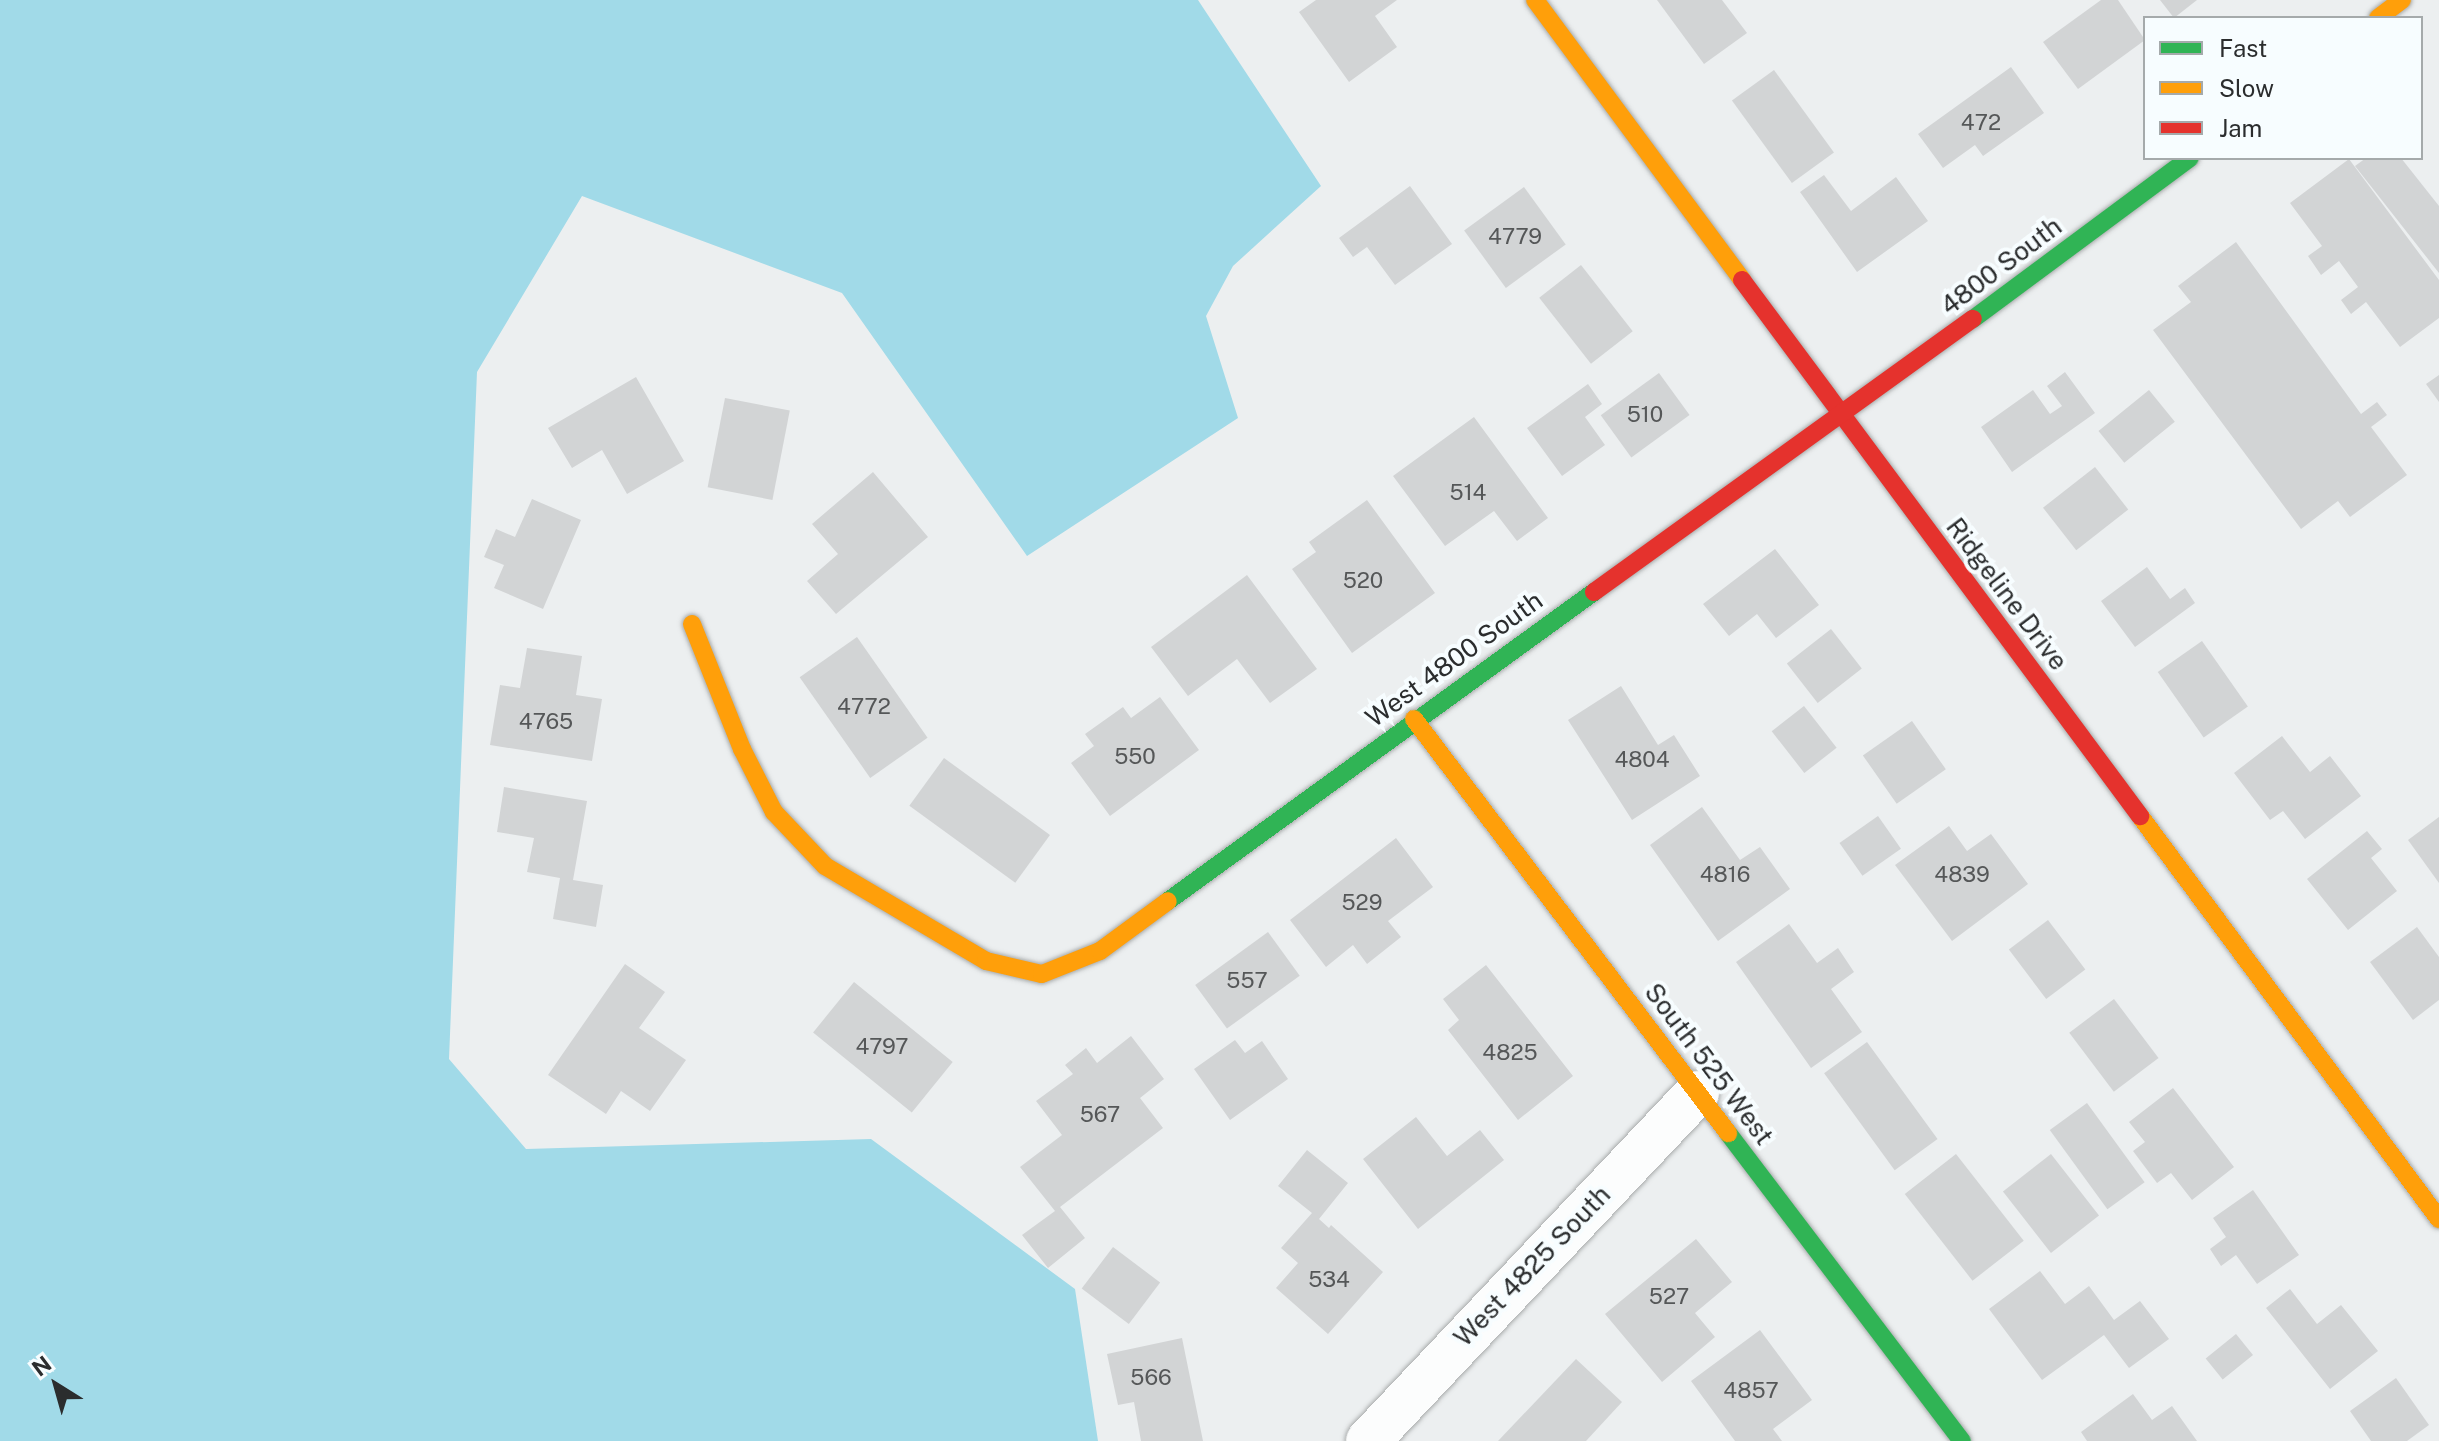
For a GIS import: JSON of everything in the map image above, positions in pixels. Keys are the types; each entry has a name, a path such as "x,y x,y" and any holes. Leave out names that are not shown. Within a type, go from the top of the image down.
{"street":[{"name":"Ridgeline Drive","path":"1535,0 2439,1219"},
{"path":"2381,16 2402,0"},
{"name":"4800 South","path":"1843,416 2187,160"},
{"name":"West 4800 South","path":"692,624 742,749 774,812 825,866 986,961 1042,974 1100,951 1414,719 1843,416"},
{"name":"South 525 West","path":"1414,719 1962,1441"},
{"name":"West 4825 South","path":"1368,1440 1697,1093"}],"shaded area":[{"path":"0,0 1198,0 1321,186 1233,266 1206,316 1238,418 1027,556 842,293 582,196 477,372 449,1059 526,1149 871,1139 1075,1289 1098,1441 0,1441"}],"building":[{"path":"1316,0 1397,0 1375,16 1397,47 1349,82 1299,12"},
{"path":"1657,0 1722,0 1747,33 1704,64"},
{"path":"2101,0 2118,0 2143,37 2143,41 2078,89 2043,42"},
{"path":"2160,0 2197,0 2177,16 2172,16"},
{"path":"2011,67 2044,113 1983,156 1975,145 1943,168 1918,134"},
{"path":"1774,70 1834,153 1792,183 1732,101"},
{"path":"2350,160 2439,280 2439,318 2400,347 2366,302 2351,314 2341,300 2358,287 2339,261 2321,275 2308,256 2322,246 2290,203"},
{"path":"2363,160 2403,160 2439,206 2439,273 2355,166"},
{"path":"1824,175 1851,211 1896,177 1928,221 1857,272 1800,192"},
{"path":"1410,186 1452,244 1395,285 1367,247 1353,257 1339,238"},
{"path":"1524,187 1566,244 1506,288 1464,230"},
{"path":"2236,242 2361,414 2377,402 2387,415 2371,427 2407,475 2350,517 2338,501 2301,529 2153,330 2191,302 2178,286"},
{"path":"1581,265 1633,331 1591,364 1539,298"},
{"path":"2065,372 2095,413 2012,472 1981,427 2033,390 2050,414 2062,406 2047,386"},
{"path":"1659,373 1690,415 1631,457 1601,415"},
{"path":"2439,375 2439,402 2426,384"},
{"path":"636,377 684,461 627,494 602,450 572,468 548,428"},
{"path":"1588,384 1602,404 1585,417 1605,445 1562,476 1527,428"},
{"path":"2149,390 2175,422 2124,463 2098,431"},
{"path":"725,398 790,411 772,500 708,487"},
{"path":"1474,417 1548,518 1517,541 1494,511 1445,546 1393,476"},
{"path":"2095,467 2128,510 2076,550 2043,508"},
{"path":"873,472 928,537 836,614 807,581 838,554 812,524"},
{"path":"532,499 581,520 543,609 494,588 504,565 484,557 496,529 515,537"},
{"path":"1367,500 1435,593 1352,653 1292,569 1316,552 1309,542"},
{"path":"1775,549 1819,605 1776,638 1757,614 1729,636 1703,604"},
{"path":"2147,567 2170,599 2185,588 2195,603 2135,647 2101,601"},
{"path":"1247,575 1317,669 1270,703 1237,659 1188,696 1151,647"},
{"path":"1831,629 1862,668 1818,703 1787,663"},
{"path":"857,637 928,738 870,778 800,677"},
{"path":"2202,641 2248,707 2204,738 2158,672"},
{"path":"527,648 582,656 576,695 602,699 592,761 490,745 500,685 520,688"},
{"path":"1621,686 1658,745 1674,735 1700,776 1632,820 1568,720"},
{"path":"1160,697 1199,750 1110,816 1071,763 1094,746 1085,734 1123,707 1131,718"},
{"path":"1804,706 1837,748 1804,773 1772,731"},
{"path":"1912,721 1946,769 1897,804 1863,755"},
{"path":"2282,736 2310,772 2330,756 2361,796 2305,839 2283,811 2270,820 2234,773"},
{"path":"944,758 1050,835 1015,883 909,806"},
{"path":"504,787 587,801 573,880 603,885 596,927 553,919 560,878 527,872 534,838 497,832"},
{"path":"1702,807 1740,860 1760,847 1790,889 1718,941 1650,845"},
{"path":"1878,816 1901,849 1862,876 1839,843"},
{"path":"2439,817 2439,883 2408,840"},
{"path":"1949,826 1967,851 1991,834 2028,884 1952,941 1895,865"},
{"path":"2367,831 2382,849 2371,858 2397,891 2348,930 2307,879"},
{"path":"1396,838 1433,887 1388,921 1401,937 1367,964 1353,945 1326,967 1290,920"},
{"path":"2048,920 2085,970 2046,999 2009,949"},
{"path":"1789,924 1817,963 1838,948 1854,972 1831,989 1862,1032 1811,1068 1736,962"},
{"path":"2417,927 2439,957 2439,1000 2413,1020 2370,962"},
{"path":"1268,932 1300,976 1227,1029 1195,985"},
{"path":"625,964 665,992 639,1028 686,1060 650,1111 621,1091 606,1114 548,1075"},
{"path":"1486,965 1573,1076 1518,1120 1448,1030 1459,1020 1443,999"},
{"path":"854,982 953,1062 912,1112 813,1033"},
{"path":"2114,999 2159,1058 2114,1092 2069,1033"},
{"path":"1131,1036 1164,1079 1140,1098 1163,1128 1060,1207 1085,1238 1048,1268 1022,1235 1055,1211 1020,1167 1062,1135 1036,1101 1073,1074 1065,1065 1086,1048 1097,1063"},
{"path":"1235,1040 1245,1053 1262,1041 1288,1079 1230,1120 1194,1069"},
{"path":"1867,1042 1938,1139 1895,1170 1824,1073"},
{"path":"2173,1088 2234,1167 2192,1200 2171,1173 2157,1183 2133,1151 2145,1142 2129,1122"},
{"path":"2087,1103 2145,1182 2107,1209 2050,1130"},
{"path":"1416,1117 1447,1156 1480,1130 1504,1160 1418,1229 1363,1159"},
{"path":"1307,1150 1348,1183 1319,1219 1329,1228 1331,1225 1383,1272 1328,1334 1276,1288 1298,1263 1281,1248 1312,1213 1278,1186"},
{"path":"1956,1154 2024,1241 1973,1281 1905,1194"},
{"path":"2051,1154 2099,1215 2051,1253 2003,1192"},
{"path":"2253,1190 2299,1255 2257,1284 2236,1255 2221,1266 2210,1249 2226,1237 2213,1218"},
{"path":"1696,1239 1732,1282 1695,1313 1715,1337 1662,1382 1605,1314"},
{"path":"1113,1247 1160,1283 1129,1324 1082,1289"},
{"path":"2040,1271 2065,1304 2089,1286 2114,1320 2140,1301 2169,1339 2129,1368 2104,1335 2042,1380 1989,1309"},
{"path":"2290,1289 2317,1324 2341,1305 2378,1351 2330,1389 2266,1308"},
{"path":"1760,1330 1812,1400 1773,1429 1782,1441 1735,1441 1691,1381"},
{"path":"2236,1334 2253,1355 2223,1380 2206,1359"},
{"path":"1182,1338 1203,1441 1141,1441 1134,1402 1118,1405 1107,1354"},
{"path":"1576,1359 1622,1402 1586,1441 1498,1441"},
{"path":"2396,1378 2429,1425 2407,1441 2371,1441 2350,1411"},
{"path":"2133,1394 2152,1420 2172,1406 2197,1441 2087,1441 2081,1432"}],"traffic: fast":[{"path":"1973,319 2187,160"},
{"path":"1168,901 1594,592"},
{"path":"1728,1133 1962,1441"}],"traffic: slow":[{"path":"1535,0 1742,280"},
{"path":"2381,16 2402,0"},
{"path":"692,624 742,749 774,812 825,866 986,961 1042,974 1100,951 1168,901"},
{"path":"1414,719 1728,1133"},
{"path":"2140,816 2439,1219"}],"traffic: jam":[{"path":"1742,280 2140,816"},
{"path":"1594,592 1973,319"}]}
